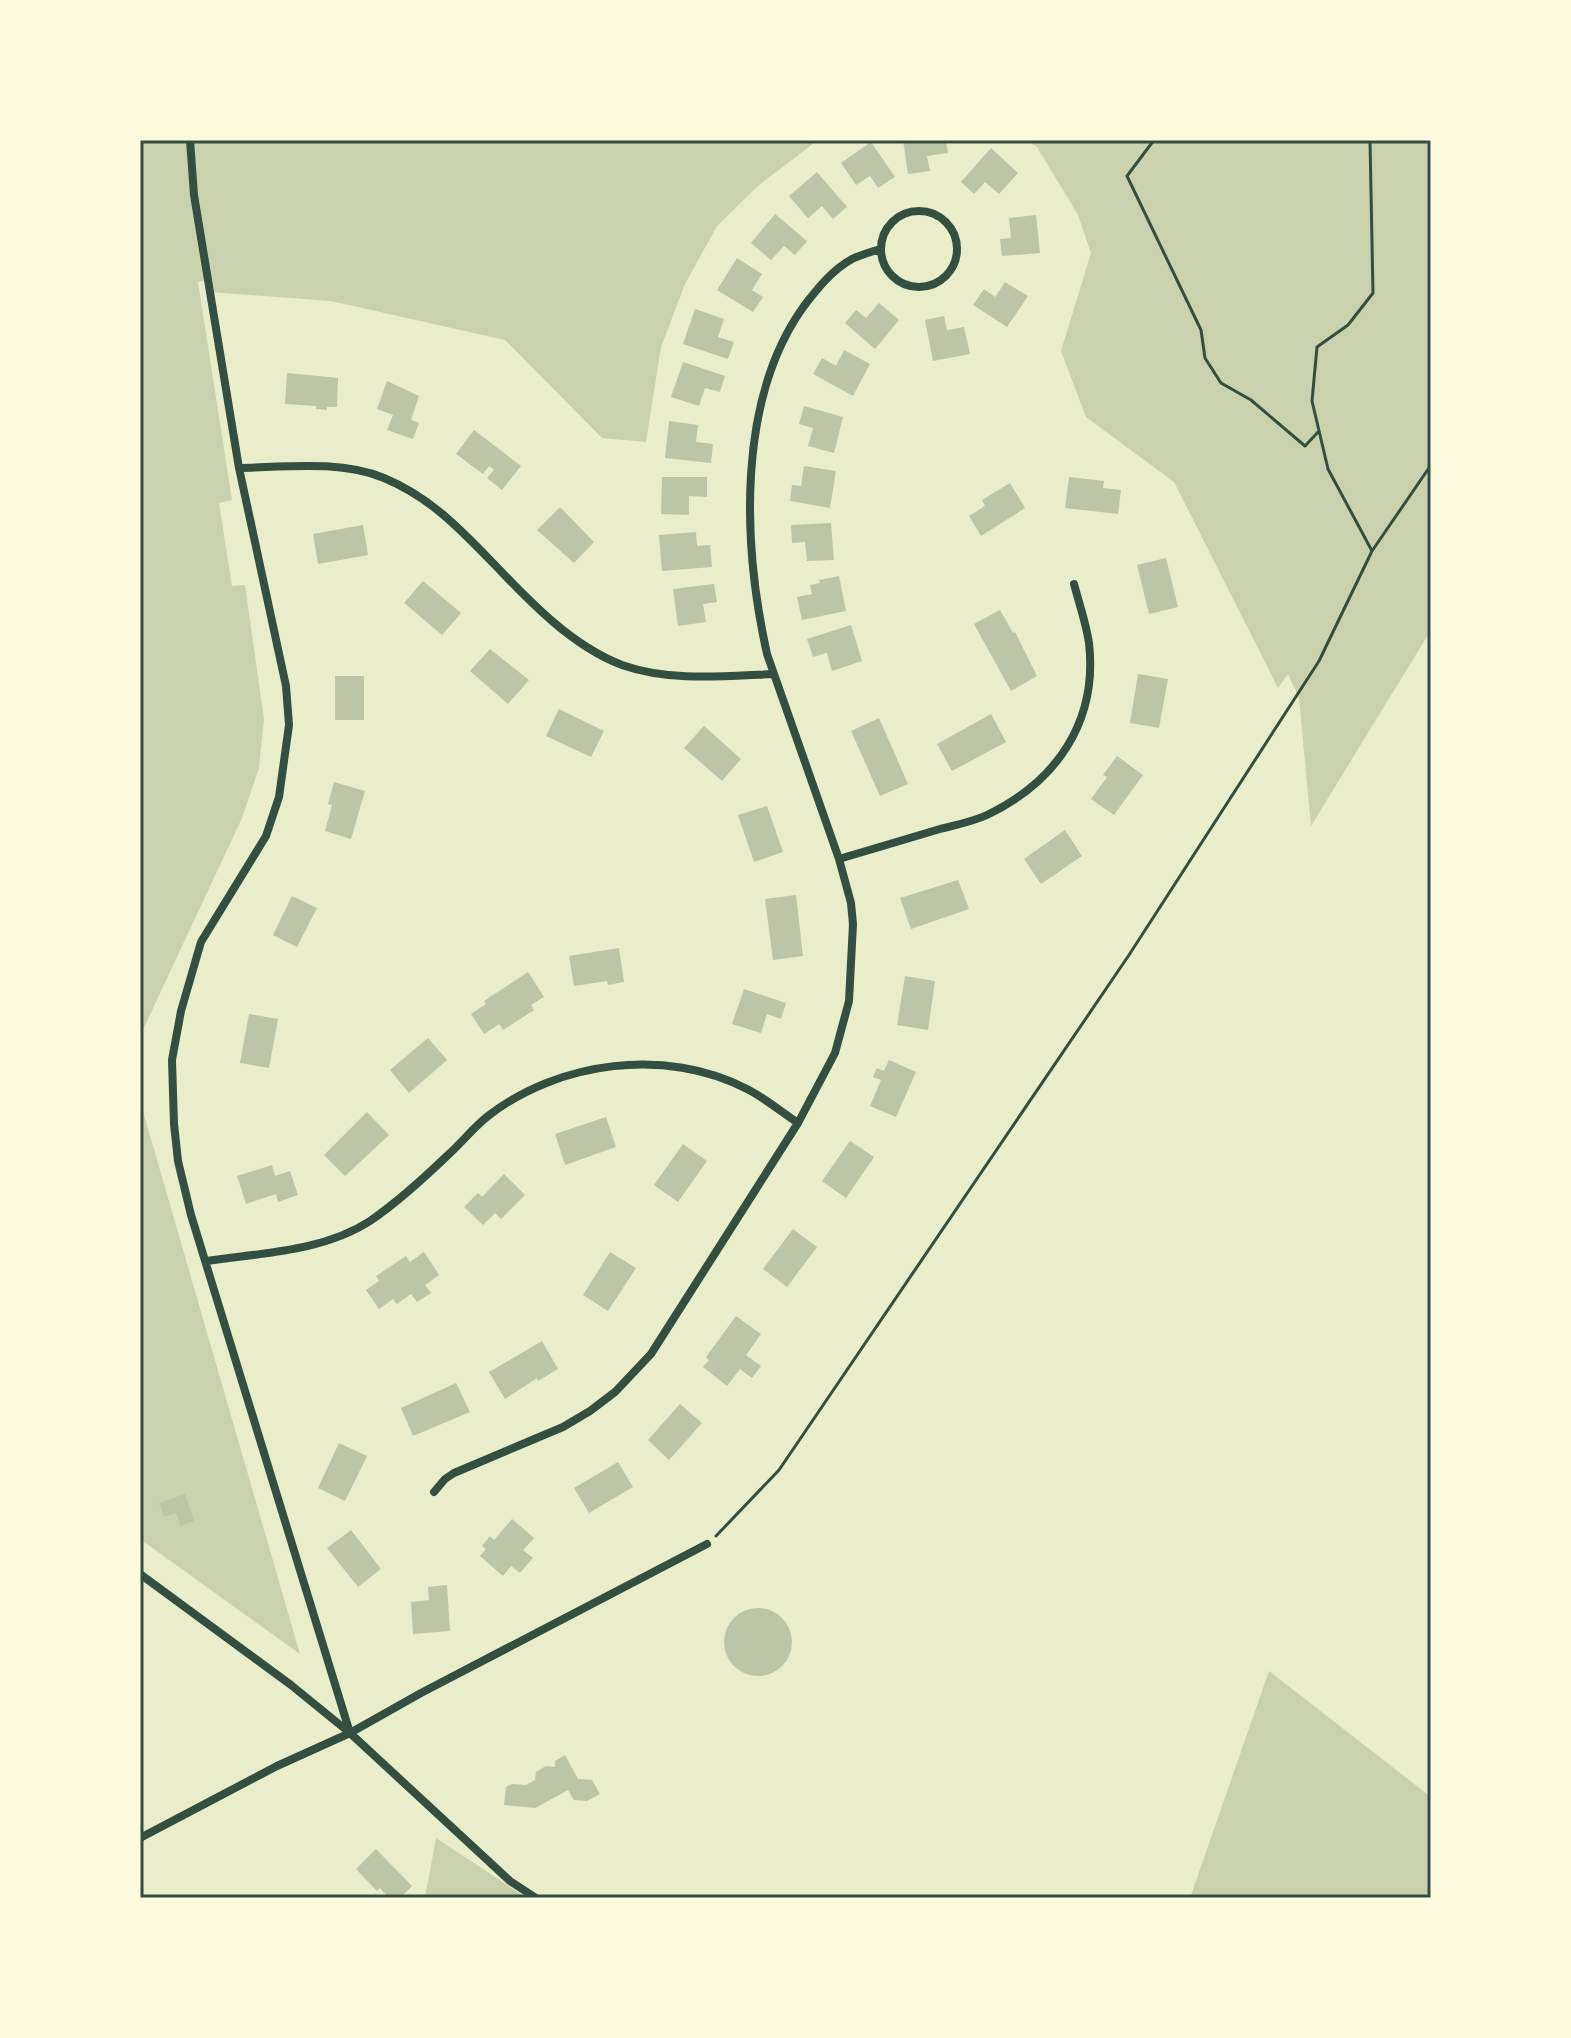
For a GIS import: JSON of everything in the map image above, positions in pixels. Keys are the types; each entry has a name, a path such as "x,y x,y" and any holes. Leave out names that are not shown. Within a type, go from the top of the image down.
{"street":[{"path":"190,140 194,195 239,468 286,686 289,725 279,797 266,836 201,942 181,1011 172,1060 178,1161 350,1733"},
{"path":"922,211 945,221 956,243 956,255 952,267 934,284 909,286 889,272 880,249 888,225 898,217 922,211"},
{"path":"434,1492 454,1473 563,1427 615,1392 651,1354 798,1123 835,1053 849,1001 853,924 851,903 839,859 773,674 760,621 750,533 751,481 760,404 772,363 794,320 833,274 852,259 880,249"},
{"path":"239,468 344,468 381,477 419,495 450,519 549,618 600,655 624,666 693,677 773,674"},
{"path":"839,859 984,816 1018,797 1044,776 1067,749 1083,718 1089,644 1074,584"},
{"path":"206,1261 316,1244 369,1221 422,1181 488,1116 564,1075 594,1069 651,1065 684,1069 719,1077 748,1090 798,1123"},
{"path":"140,1838 277,1766 350,1733 707,1544"},
{"path":"140,1574 291,1685 350,1733 510,1881 536,1898"}],"path":[{"path":"1154,140 1127,176 1201,330 1205,358 1221,383 1251,400 1305,446 1319,431"},
{"path":"1370,140 1373,293 1348,325 1317,347 1312,401 1328,469 1372,551"},
{"path":"707,1544 732,1522 779,1470 1129,955 1319,661 1372,551 1431,465"}],"green space":[{"path":"140,140 818,140 759,185 717,226 685,284 661,347 646,442 602,438 505,340 331,301 210,292 208,280 198,282 232,500 219,503 232,586 245,585 264,719 259,768 242,818 140,1036"},
{"path":"1026,140 1431,140 1431,630 1311,826 1299,698 1288,674 1278,688 1174,482 1086,417 1061,351 1091,253 1078,215 1037,147"},
{"path":"140,1101 300,1654 140,1539"},
{"path":"1269,1671 1431,1797 1431,1898 1190,1898"},
{"path":"436,1838 527,1898 425,1898"}],"building":[{"path":"903,140 946,140 948,153 927,156 930,171 908,174"},
{"path":"871,142 895,177 878,188 870,176 856,185 841,163"},
{"path":"991,148 1018,173 999,194 985,182 974,194 961,182"},
{"path":"817,172 847,207 833,219 822,206 808,218 789,196"},
{"path":"775,214 807,241 795,255 784,246 771,260 751,243"},
{"path":"1036,215 1040,253 1002,256 1000,239 1011,238 1009,218"},
{"path":"737,258 762,274 752,290 763,297 753,312 717,290"},
{"path":"1005,282 1028,296 1007,327 973,305 984,289 995,297"},
{"path":"879,303 899,320 875,349 845,323 856,310 866,318"},
{"path":"695,309 724,319 718,337 734,342 728,359 683,344"},
{"path":"944,316 947,330 964,327 970,354 933,361 925,320"},
{"path":"844,350 870,364 853,396 813,374 822,358 836,366"},
{"path":"683,362 725,376 720,392 705,388 699,406 671,397"},
{"path":"287,373 338,378 337,407 327,407 327,410 316,409 316,406 285,404"},
{"path":"387,381 419,396 411,420 419,423 413,439 387,430 393,415 377,409"},
{"path":"804,406 843,417 834,453 808,446 813,428 799,424"},
{"path":"669,421 698,425 696,442 713,444 711,463 665,458"},
{"path":"474,430 521,466 502,490 487,478 494,470 489,466 483,474 456,454"},
{"path":"804,466 836,471 830,508 790,501 792,485 801,486"},
{"path":"662,477 707,477 707,497 689,496 689,515 661,514"},
{"path":"1069,477 1104,481 1103,488 1121,490 1118,514 1065,508"},
{"path":"1010,483 1025,508 981,536 969,516 985,506 982,500"},
{"path":"560,507 594,542 574,563 537,530"},
{"path":"831,523 834,560 807,561 805,542 792,543 791,525"},
{"path":"363,525 368,555 318,564 313,534"},
{"path":"696,532 697,546 710,545 712,567 662,571 659,535"},
{"path":"1166,558 1178,607 1149,614 1137,565"},
{"path":"839,576 846,611 802,620 797,597 812,594 810,585 820,583 819,580"},
{"path":"423,581 461,613 442,635 404,603"},
{"path":"714,584 717,602 703,604 706,622 678,626 673,589"},
{"path":"1000,610 1037,676 1011,691 974,624"},
{"path":"851,625 862,661 832,671 827,653 813,657 807,639"},
{"path":"490,649 529,680 508,704 470,671"},
{"path":"1138,674 1168,679 1159,728 1130,723"},
{"path":"335,676 364,676 364,720 335,720"},
{"path":"559,709 604,731 591,757 546,736"},
{"path":"991,714 1006,742 952,771 937,744"},
{"path":"879,718 908,784 880,796 851,731"},
{"path":"704,726 741,759 722,781 684,748"},
{"path":"1117,756 1143,775 1114,815 1091,799"},
{"path":"334,782 365,791 351,839 325,831"},
{"path":"767,806 783,852 754,862 738,815"},
{"path":"1065,830 1082,856 1041,884 1024,859"},
{"path":"958,880 969,909 911,929 900,898"},
{"path":"796,895 803,956 773,960 765,899"},
{"path":"292,896 317,908 297,947 273,935"},
{"path":"619,948 624,982 574,986 569,956"},
{"path":"528,972 544,997 531,1005 534,1010 503,1030 499,1024 484,1034 471,1014 486,1004 484,1001"},
{"path":"905,976 935,981 928,1030 897,1025"},
{"path":"744,989 786,1003 781,1019 767,1014 761,1033 732,1024"},
{"path":"249,1014 278,1019 269,1068 240,1063"},
{"path":"428,1038 447,1060 409,1093 390,1070"},
{"path":"889,1060 916,1072 896,1117 870,1106 881,1080 873,1077 877,1068 884,1071"},
{"path":"367,1112 389,1135 345,1176 324,1155"},
{"path":"606,1117 616,1147 565,1165 555,1134"},
{"path":"850,1141 874,1157 846,1198 822,1181"},
{"path":"683,1144 707,1161 678,1202 654,1185"},
{"path":"272,1165 275,1176 290,1171 298,1195 278,1202 276,1194 246,1204 237,1176"},
{"path":"504,1174 525,1195 501,1219 495,1213 483,1225 464,1207 478,1193 482,1197"},
{"path":"793,1229 817,1247 787,1287 763,1269"},
{"path":"424,1252 439,1275 425,1285 431,1293 417,1302 411,1294 397,1304 393,1299 379,1309 366,1290 379,1281 376,1276 406,1256 410,1262"},
{"path":"610,1252 636,1268 608,1311 583,1295"},
{"path":"736,1316 761,1334 746,1355 761,1366 752,1378 740,1369 727,1386 703,1367 709,1360 706,1357"},
{"path":"542,1341 558,1369 538,1381 537,1378 505,1399 489,1372"},
{"path":"456,1383 470,1412 413,1436 401,1408"},
{"path":"680,1404 702,1423 669,1460 648,1440"},
{"path":"339,1443 367,1456 345,1501 318,1488"},
{"path":"618,1462 633,1487 589,1513 574,1488"},
{"path":"185,1494 194,1521 181,1526 176,1513 164,1517 159,1503"},
{"path":"512,1519 534,1538 523,1550 533,1558 520,1573 511,1566 503,1576 480,1556 486,1549 482,1546 490,1536 494,1540"},
{"path":"351,1530 381,1569 358,1587 327,1548"},
{"path":"447,1585 450,1631 413,1634 411,1602 429,1600 428,1587"},
{"path":"758,1608 782,1618 792,1642 782,1666 758,1676 734,1666 724,1642 734,1618"},
{"path":"565,1755 578,1779 592,1780 600,1794 587,1801 574,1800 568,1790 535,1808 504,1805 506,1787 526,1785 535,1780 536,1772 546,1766 555,1767 555,1761"},
{"path":"376,1849 412,1886 400,1898 389,1898 380,1888 377,1891 356,1869"}]}
